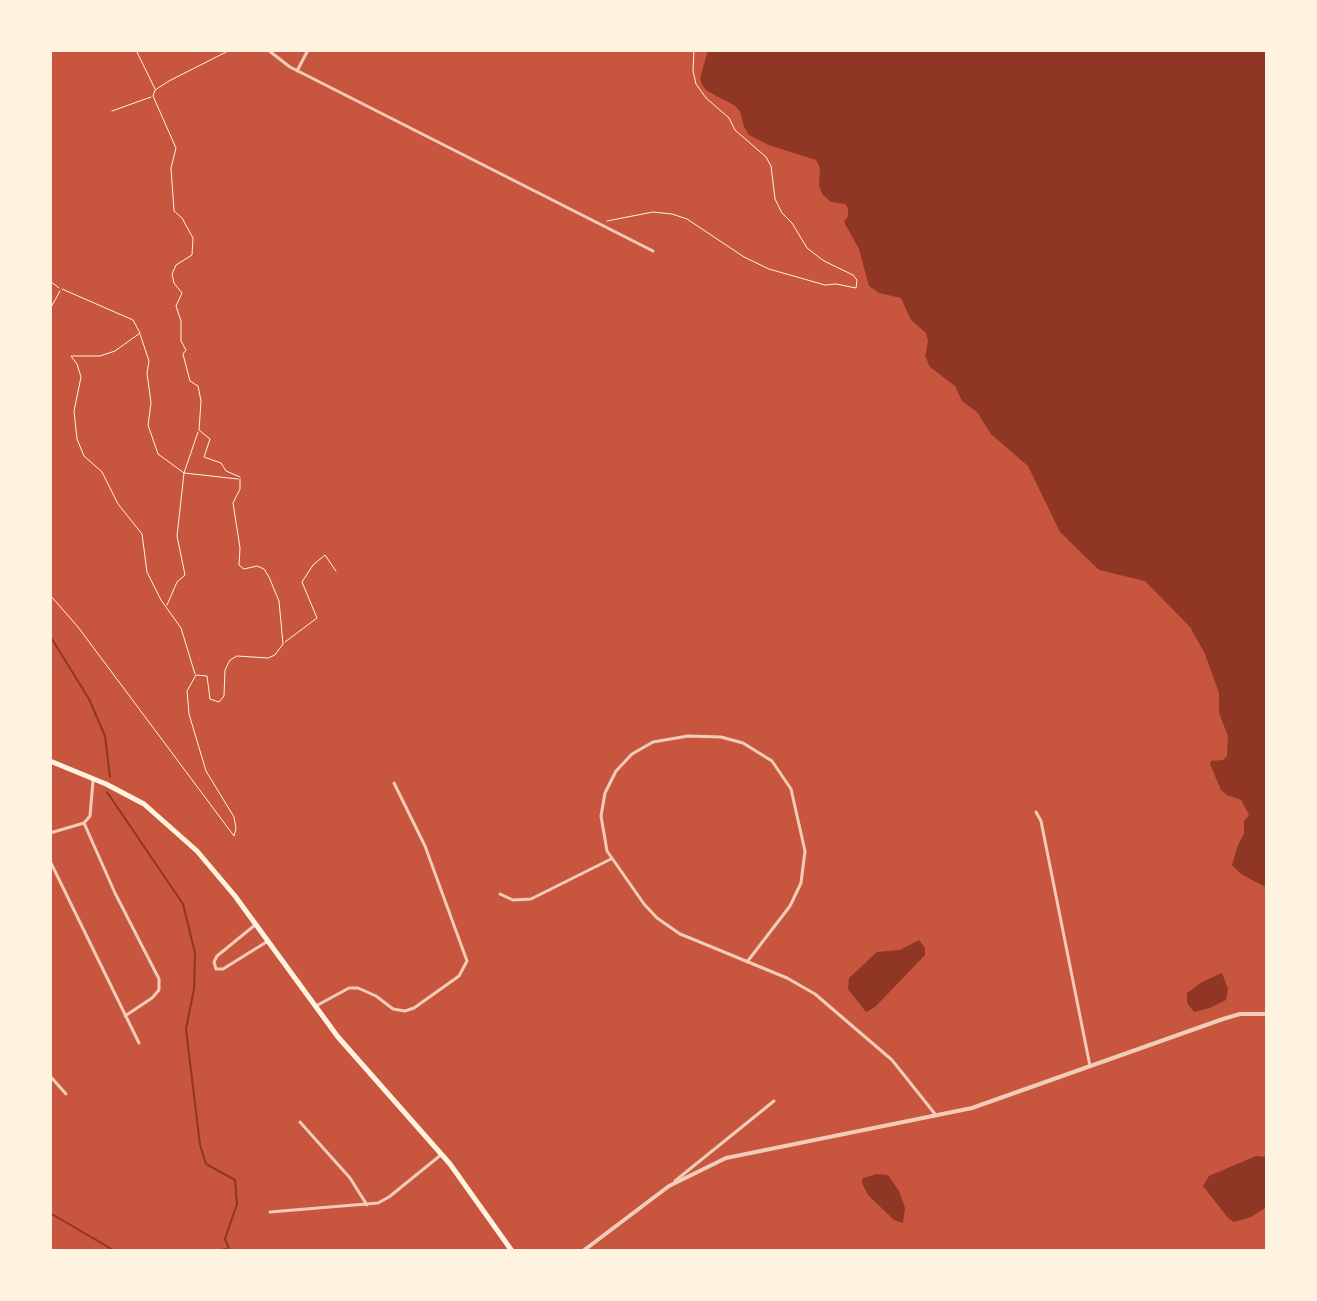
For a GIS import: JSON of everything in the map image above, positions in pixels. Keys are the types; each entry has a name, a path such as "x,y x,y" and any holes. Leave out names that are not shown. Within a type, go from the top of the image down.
{"main road":[{"path":"50,761 144,804 180,834 221,878 346,1046 442,1154 512,1251"}],"street":[{"path":"268,50 297,71 653,251"},
{"path":"297,71 308,50"},
{"path":"747,962 790,906 805,867 805,851 791,789 780,769 763,753 743,743 721,737 664,738 632,754 610,782 602,804 601,828 611,859 650,912 664,924 680,934 797,983 824,1000 892,1060 937,1117"},
{"path":"50,833 84,823 90,816 93,779"},
{"path":"316,1006 349,988 358,988 376,996 393,1009 405,1011 459,976 467,961 425,846 394,783"},
{"path":"1036,812 1041,821 1091,1067"},
{"path":"84,823 159,979 159,990 152,998 125,1016"},
{"path":"500,894 513,900 531,899 611,859"},
{"path":"50,861 139,1043"},
{"path":"255,925 217,956 214,962 216,969 223,969 268,941"},
{"path":"669,1186 704,1167 748,1152 937,1117 984,1105 1240,1014 1267,1014"},
{"path":"50,1076 66,1094"},
{"path":"583,1251 774,1101"},
{"path":"300,1122 350,1178 367,1205"},
{"path":"270,1212 378,1203 442,1154"}],"path":[{"path":"136,50 155,90"},
{"path":"167,608 170,595 185,575 177,536 184,473 199,430 201,401 198,386 190,381 183,354 186,350 181,341 181,321 176,306 182,293 174,283 172,274 176,265 192,255 193,238 182,218 174,211 171,168 176,148 153,96 155,90 230,50"},
{"path":"602,225 606,221 653,212 672,214 687,219 744,257 769,269 825,285 856,288 857,280 853,275 824,261 807,248 782,213 775,199 771,184 772,170 766,157 735,130 729,118 706,98 696,84 694,50"},
{"path":"112,111 153,96"},
{"path":"50,281 133,320 149,361 147,373 151,403 148,425 154,446 164,460 184,473 240,479"},
{"path":"50,309 62,289"},
{"path":"50,595 78,627 234,836 234,817 206,771 189,714 187,691 196,675 181,628 147,572 142,534 118,504 102,472 84,456 77,439 74,411 81,377 71,356 100,356 115,351 140,333"},
{"path":"199,430 210,439 205,460 221,463 226,471 237,474 240,479 240,489 233,503 241,554 239,565 244,569 257,566 264,569 269,577 279,601 283,644"},
{"path":"196,675 207,676 210,699 219,702 224,696 225,670 230,660 237,656 268,658 275,655 283,644 317,618 302,582 313,565 325,555 336,571"}],"shaded area":[{"path":"708,50 1267,50 1267,888 1241,874 1232,865 1244,834 1244,821 1249,815 1241,800 1221,790 1210,764 1227,756 1228,736 1219,713 1219,693 1205,654 1190,627 1145,581 1099,570 1060,532 1028,466 991,434 977,412 962,401 955,386 930,367 925,356 926,333 911,320 901,298 879,293 869,286 859,249 844,222 848,208 845,204 831,202 823,195 816,160 749,135 740,111 702,85 700,78"},
{"path":"919,940 925,948 925,955 875,1007 866,1012 848,989 849,978 877,952 900,950"},
{"path":"1222,973 1228,989 1226,1000 1194,1012 1187,1003 1187,993"},
{"path":"1256,1156 1267,1157 1267,1207 1251,1217 1234,1222 1203,1186 1209,1176"},
{"path":"888,1175 899,1191 905,1208 903,1223 894,1220 868,1195 863,1178"}],"waterway":[{"path":"50,636 89,699 105,736 110,777"},
{"path":"107,792 183,904 195,953 194,989 186,1029 200,1145 206,1164 235,1180 237,1204 225,1239 230,1251"},
{"path":"50,1213 115,1251"},
{"path":"216,1251 226,1249"}]}
